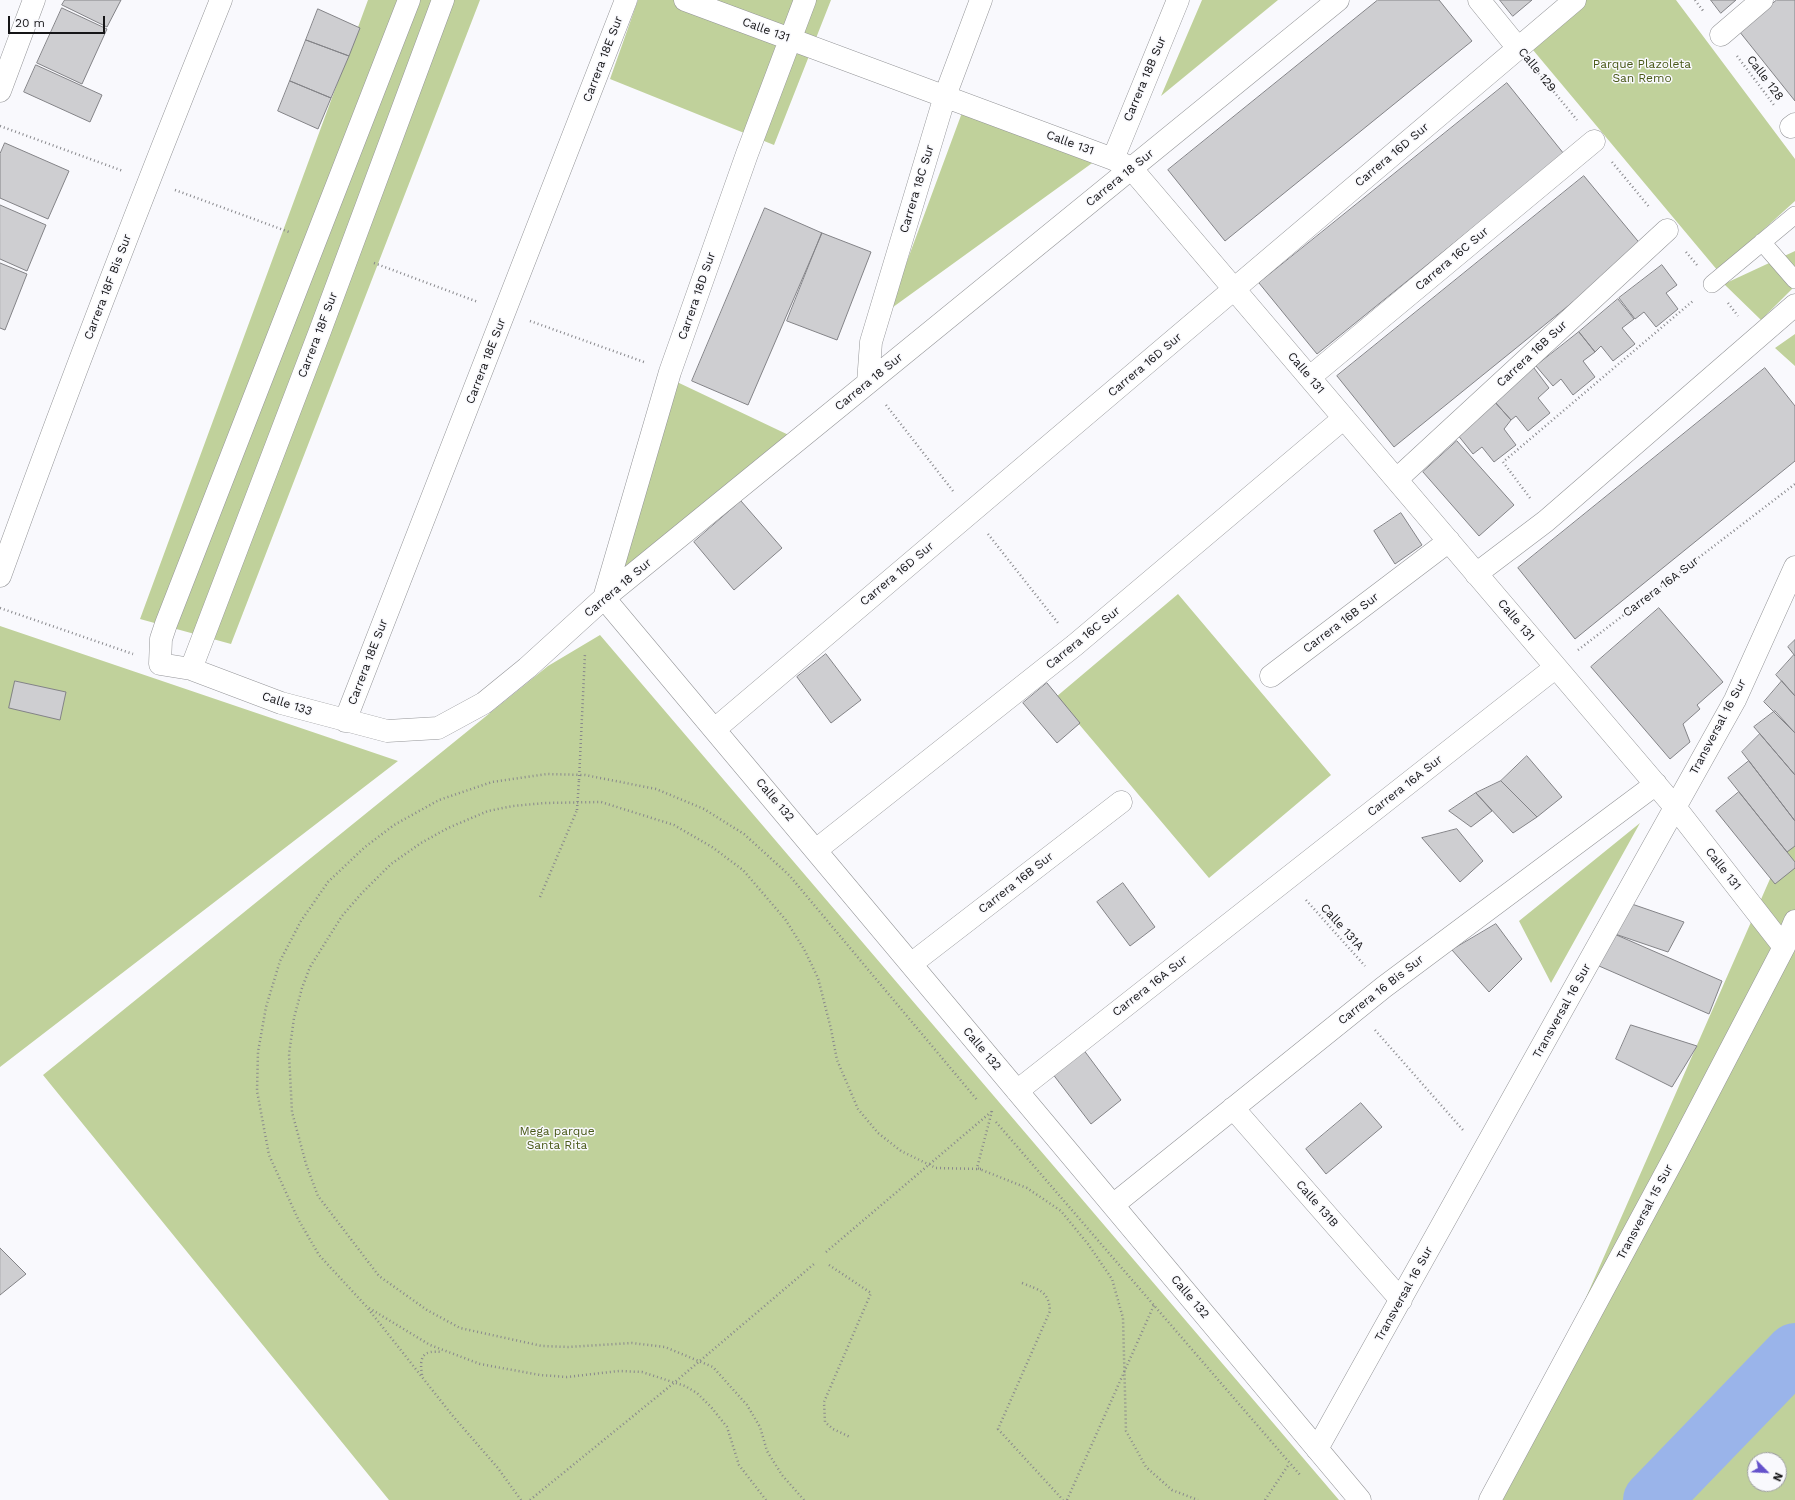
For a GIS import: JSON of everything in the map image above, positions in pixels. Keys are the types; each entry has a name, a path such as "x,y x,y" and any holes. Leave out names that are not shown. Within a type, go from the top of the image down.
{"street":[{"path":"0,91 34,0"},
{"name":"Carrera 18F Bis Sur","path":"0,576 59,412 221,0"},
{"path":"160,664 161,639 166,624 409,0"},
{"name":"Carrera 18F Sur","path":"191,669 444,0"},
{"name":"Carrera 18E Sur","path":"345,721 626,0"},
{"name":"Calle 131","path":"685,0 945,96 1122,164 1235,289 1656,784 1784,947"},
{"name":"Carrera 18D Sur","path":"604,598 670,372 747,154 805,0"},
{"name":"Carrera 18C Sur","path":"868,383 871,342 945,96 981,0"},
{"name":"Carrera 18B Sur","path":"1122,164 1178,0"},
{"name":"Carrera 18 Sur","path":"387,731 438,728 484,703 527,668 604,598 868,383 1122,164 1338,0"},
{"name":"Calle 129","path":"1479,0 1518,48"},
{"name":"Carrera 16D Sur","path":"714,729 1575,0"},
{"path":"1721,35 1762,0"},
{"name":"Carrera 16C Sur","path":"1310,377 1594,141"},
{"name":"Carrera 16B Sur","path":"1396,479 1667,230"},
{"path":"1476,574 1546,521 1795,305"},
{"name":"Carrera 16C Sur","path":"816,850 1075,645 1344,418"},
{"name":"Carrera 16B Sur","path":"1271,676 1449,541"},
{"name":"Transversal 16 Sur","path":"1317,1449 1735,700 1795,566"},
{"name":"Calle 132","path":"604,598 1360,1500"},
{"name":"Calle 133","path":"160,664 191,669 281,703 387,731"},
{"name":"Carrera 16A Sur","path":"1017,1091 1556,667"},
{"name":"Carrera 16 Bis Sur","path":"1113,1205 1384,987 1656,784"},
{"name":"Carrera 16B Sur","path":"911,964 1121,802"},
{"name":"Transversal 15 Sur","path":"1490,1500 1676,1156 1784,947 1795,921"},
{"name":"Calle 131B","path":"1233,1108 1401,1300"}],"lane":[{"path":"1712,284 1795,215"},
{"path":"1762,242 1795,280"}],"path":[{"name":"Calle 128","path":"1721,35 1793,125"},
{"name":"Calle 129","path":"1518,48 1594,141"},
{"path":"1546,521 1503,462 1712,284 1757,338"},
{"name":"Carrera 16A Sur","path":"1556,667 1795,484"},
{"path":"0,608 160,664"},
{"path":"540,897 577,810 587,614"},
{"path":"522,1500 366,1306 319,1255 295,1213 269,1155 257,1091 258,1052 266,1007 280,961 301,921 328,882 365,848 394,825 440,800 492,782 547,774 579,775 656,789 704,809 744,834 789,875 978,1101"},
{"path":"804,1500 782,1475 767,1451 760,1427 747,1405 713,1367 665,1347 632,1343 542,1346 460,1328 427,1310 379,1276 318,1196 306,1164 292,1112 289,1054 294,1018 302,988 319,950 342,916 361,894 392,864 448,828 488,811 513,806 545,803 601,802 674,825 712,847 743,870 784,918 804,949 818,978 837,1060 858,1108 883,1137 901,1151 936,1168 981,1169"},
{"name":"Calle 131A","path":"1287,878 1384,987"},
{"path":"1356,1009 1483,1153"},
{"path":"826,1252 992,1111 977,1168 1027,1188 1061,1211 1088,1244 1112,1279 1123,1318 1126,1431 1146,1467 1172,1490 1198,1500"},
{"path":"996,1122 1154,1304 1289,1464 1304,1479"},
{"path":"530,1500 675,1382 814,1264"},
{"path":"829,1265 871,1293 824,1402 825,1422 833,1429 850,1437"},
{"path":"1022,1283 1042,1292 1049,1299 1050,1311 998,1429 1063,1500"},
{"path":"1067,1500 1154,1304"},
{"path":"366,1306 430,1345 480,1364 540,1376 567,1377 619,1371 642,1372 675,1382 697,1393 711,1407 727,1427 739,1465 766,1500"},
{"path":"422,1377 421,1360 424,1354 431,1351 447,1352"},
{"path":"1265,1500 1289,1464"}],"green space":[{"path":"368,0 480,0 231,644 140,619"},
{"path":"638,0 831,0 774,145 610,79"},
{"path":"1202,0 1278,0 1161,96"},
{"name":"Parque Plazoleta San Remo","path":"1586,0 1676,0 1795,159 1795,201 1718,271 1528,44"},
{"path":"963,110 1095,161 889,310"},
{"path":"1795,251 1795,286 1761,320 1724,284"},
{"path":"1795,334 1795,366 1775,348"},
{"path":"677,382 795,438 620,581"},
{"path":"1178,594 1331,775 1209,878 1056,697"},
{"path":"0,626 398,761 0,1067"},
{"name":"Mega parque Santa Rita","path":"600,635 1339,1500 389,1500 43,1075 548,666"},
{"path":"1795,822 1795,1500 1497,1500"},
{"path":"1640,823 1551,983 1519,921"}],"building":[{"path":"65,0 121,0 107,27 62,5"},
{"path":"1378,0 1439,0 1472,41 1225,241 1168,170"},
{"path":"1500,0 1532,0 1513,16"},
{"path":"1711,0 1736,0 1721,13"},
{"path":"1777,0 1795,0 1795,101 1739,31"},
{"path":"62,8 107,29 82,84 37,63"},
{"path":"318,9 360,28 349,56 306,40"},
{"path":"306,40 349,56 331,98 290,81"},
{"path":"36,65 102,95 90,122 24,92"},
{"path":"290,81 331,98 318,129 278,111"},
{"path":"1507,83 1564,154 1317,354 1259,283"},
{"path":"5,143 69,171 48,219 0,198 0,154"},
{"path":"1584,176 1642,246 1394,447 1337,376"},
{"path":"0,205 46,225 27,271 0,259"},
{"path":"765,208 822,233 748,405 692,381"},
{"path":"822,233 871,252 837,340 787,321"},
{"path":"0,263 27,274 5,330 0,328"},
{"path":"1662,265 1677,285 1666,293 1678,309 1656,327 1644,312 1635,319 1619,298"},
{"path":"1618,299 1634,319 1622,328 1635,344 1613,361 1601,346 1595,352 1579,332"},
{"path":"1579,332 1595,352 1583,361 1595,377 1573,395 1561,379 1553,386 1536,366"},
{"path":"1534,368 1549,388 1538,398 1550,413 1528,431 1516,416 1511,420 1494,401"},
{"path":"1765,368 1795,406 1795,461 1575,639 1518,568"},
{"path":"1494,401 1511,420 1504,429 1516,445 1494,462 1482,447 1473,454 1457,434"},
{"path":"1457,441 1514,505 1479,536 1423,472"},
{"path":"741,501 782,548 734,590 694,542"},
{"path":"1401,513 1422,545 1395,564 1374,531"},
{"path":"1659,608 1723,682 1697,705 1700,709 1683,724 1690,742 1670,759 1591,667"},
{"path":"1795,640 1795,656 1788,647"},
{"path":"826,654 861,700 831,723 797,677"},
{"path":"1794,655 1795,656 1795,696 1776,675"},
{"path":"15,681 66,692 60,720 9,708"},
{"path":"1782,681 1795,696 1795,733 1764,702"},
{"path":"1047,683 1080,723 1057,743 1023,703"},
{"path":"1775,711 1795,733 1795,775 1754,727"},
{"path":"1760,734 1795,775 1795,821 1742,752"},
{"path":"1527,756 1562,797 1537,817 1501,781"},
{"path":"1749,761 1795,821 1795,846 1787,852 1728,778"},
{"path":"1501,781 1537,817 1513,833 1476,793"},
{"path":"1739,792 1795,862 1795,868 1775,884 1716,811"},
{"path":"1476,793 1492,811 1471,827 1449,811"},
{"path":"1457,829 1483,861 1460,882 1422,838"},
{"path":"1123,883 1155,927 1130,946 1097,902"},
{"path":"1626,902 1684,922 1668,952 1612,933"},
{"path":"1496,924 1522,959 1489,992 1452,950"},
{"path":"1612,933 1722,981 1709,1014 1599,966"},
{"path":"1631,1025 1697,1046 1672,1087 1616,1059"},
{"path":"1083,1049 1121,1100 1091,1124 1052,1073"},
{"path":"1361,1103 1382,1127 1326,1174 1306,1149"},
{"path":"0,1248 26,1274 0,1295"}],"waterway":[{"path":"1652,1500 1795,1352"}]}
